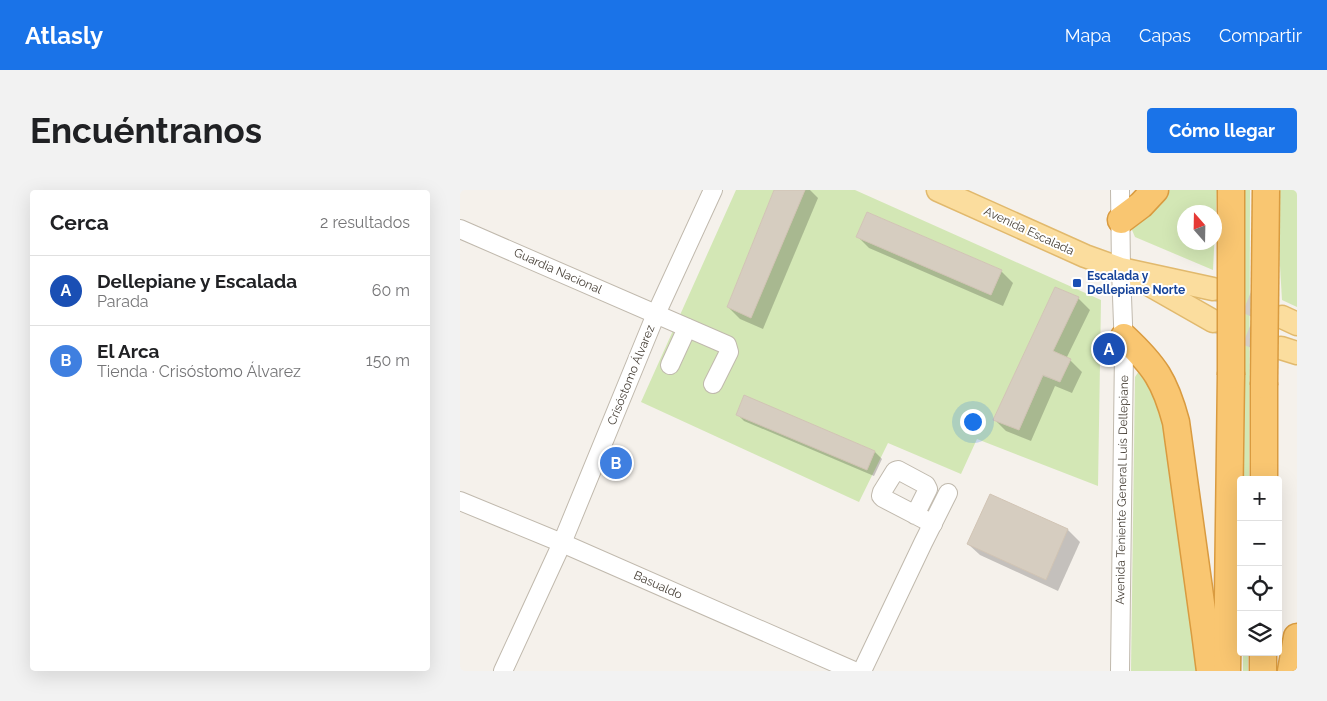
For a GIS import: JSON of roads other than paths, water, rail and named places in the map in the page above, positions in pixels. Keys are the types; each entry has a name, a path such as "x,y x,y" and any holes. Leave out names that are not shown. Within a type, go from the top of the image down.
{"highway":[{"path":"1120,220 1141,205 1156,190"},
{"path":"1228,671 1231,190"},
{"path":"1264,476 1266,190"},
{"path":"1124,336 1155,370 1162,382 1176,422 1210,671"},
{"path":"1291,671 1297,638"},
{"path":"1263,656 1263,671"}],"main road":[{"name":"Avenida Escalada","path":"940,190 1085,256 1121,269 1213,289"},
{"name":"Avenida Escalada","path":"1121,269 1212,321"}],"street":[{"name":"Crisóstomo Álvarez","path":"503,671 562,543 656,314 713,190"},
{"name":"Avenida Teniente General Luís Dellepiane","path":"1120,190 1124,336 1120,671"},
{"name":"Guardia Nacional","path":"460,229 727,345 729,352 713,384"},
{"path":"670,365 687,328"},
{"path":"862,671 948,493"},
{"name":"Basualdo","path":"460,501 562,543 854,671"},
{"path":"915,515 933,524"}],"tunnel":[{"path":"1216,290 1279,316"},
{"path":"1216,322 1279,347"}],"place":[{"name":"Escalada y Dellepiane Norte","path":"1077,283"},
{"name":"Dellepiane y Escalada","path":"1109,349"},
{"name":"El Arca","path":"616,463"}]}
